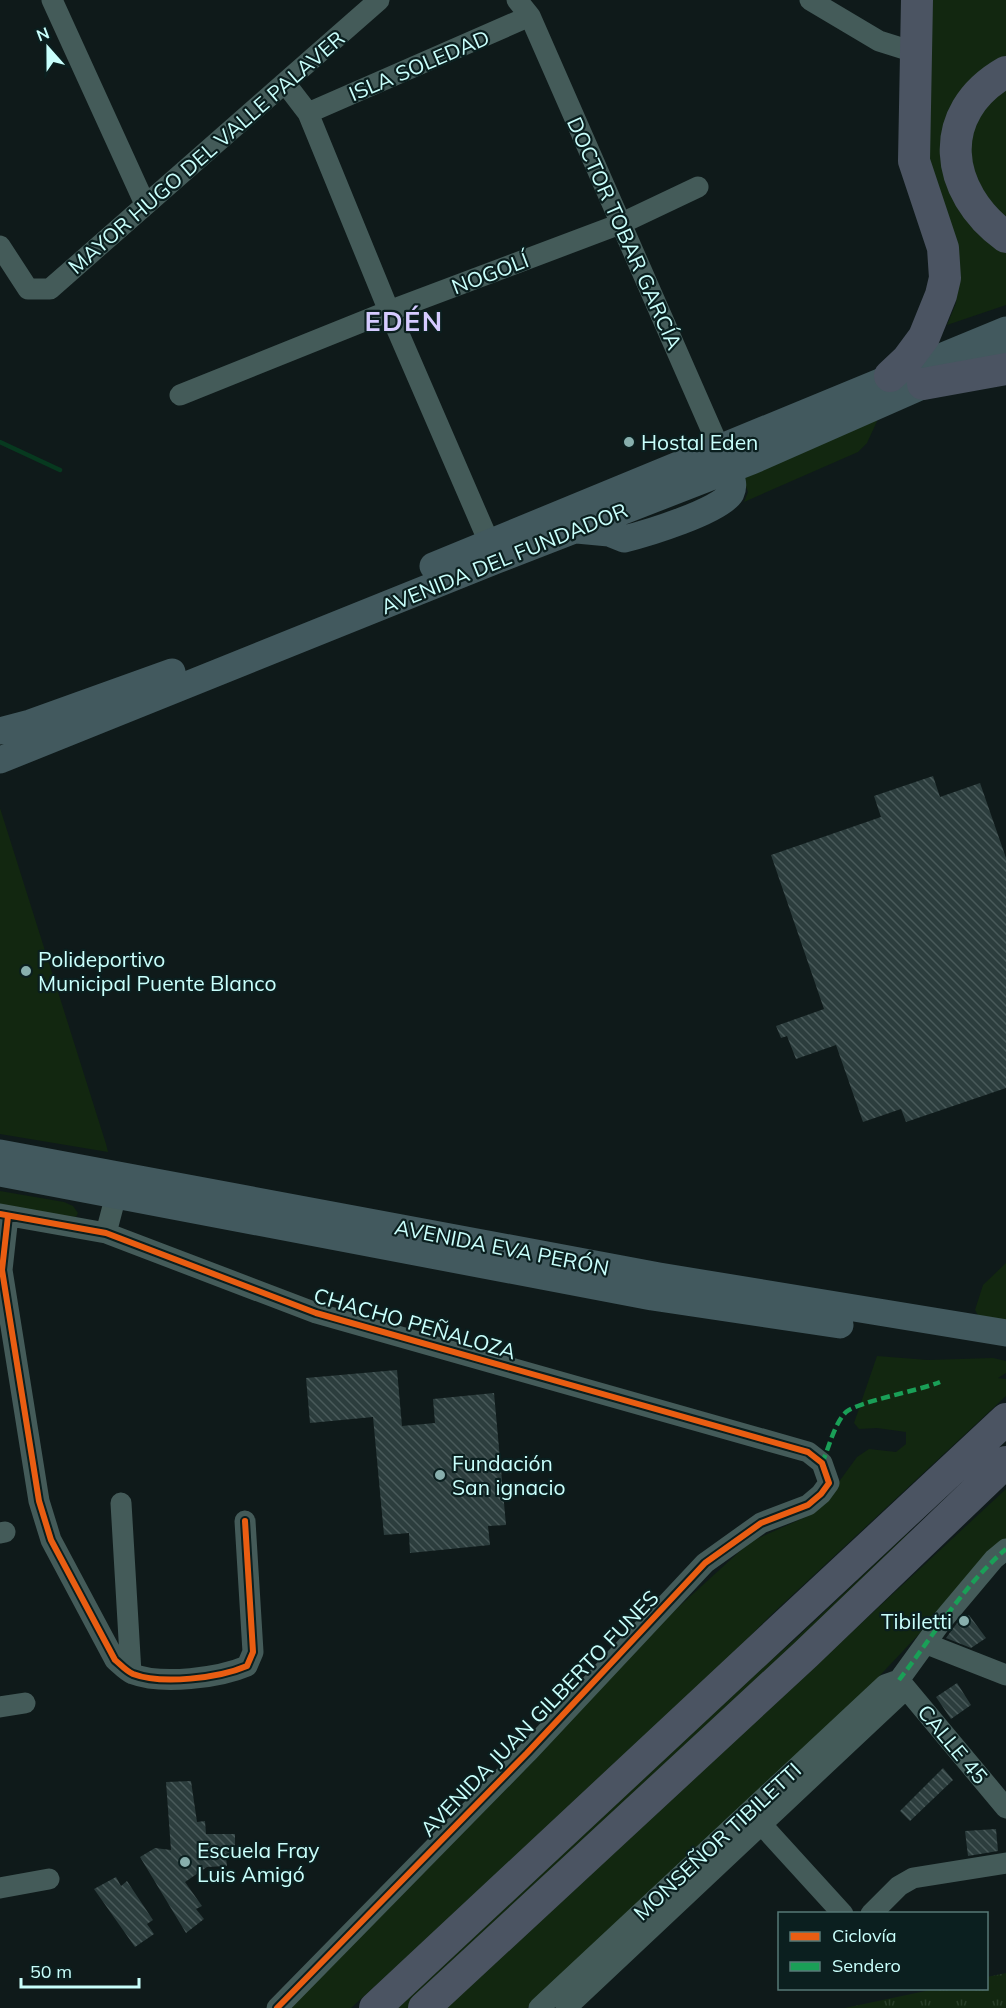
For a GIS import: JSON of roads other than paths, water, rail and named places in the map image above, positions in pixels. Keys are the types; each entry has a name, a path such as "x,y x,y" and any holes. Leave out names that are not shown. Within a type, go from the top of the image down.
{"highway":[{"path":"890,376 907,360 924,337 941,295 945,278 943,248 914,161 914,52 917,0"},
{"path":"1006,72 990,81 972,99 961,117 956,136 962,181 972,205 988,224 1006,237"},
{"path":"923,384 1006,369"},
{"path":"375,2008 1006,1419"},
{"path":"424,2008 806,1654 1006,1462"}],"main road":[{"name":"AVENIDA DEL FUNDADOR","path":"0,760 493,551 573,530 724,459 890,376 1006,330"},
{"name":"AVENIDA DEL FUNDADOR","path":"0,731 30,723 209,659 493,551 1006,350"},
{"name":"AVENIDA EVA PERÓN","path":"0,1153 658,1276 1006,1333"},
{"name":"AVENIDA EVA PERÓN","path":"0,1173 652,1297 1006,1350"}],"street":[{"path":"52,0 145,204"},
{"name":"MAYOR HUGO DEL VALLE PALAVER","path":"0,246 28,289 50,289 379,0"},
{"path":"810,0 879,41 914,52"},
{"name":"ISLA SOLEDAD","path":"308,113 524,8"},
{"name":"DOCTOR TOBAR GARCÍA","path":"524,8 724,459"},
{"path":"285,83 308,113 389,311 493,551"},
{"name":"NOGOLÍ","path":"180,395 389,311 620,224 698,188"},
{"path":"106,1233 116,1195"},
{"path":"4,1215 2,1270 39,1501 51,1540 115,1660 131,1673 157,1680 229,1673 247,1666 253,1652 245,1521"},
{"name":"CHACHO PEÑALOZA","path":"4,1215 106,1233 316,1313 808,1452 822,1463"},
{"name":"AVENIDA JUAN GILBERTO FUNES","path":"277,2008 528,1753 705,1563 761,1523 808,1505 822,1494 830,1483 822,1463"},
{"path":"121,1503 131,1673"},
{"name":"MONSEÑOR TIBILETTI","path":"539,2008 755,1817 898,1696 899,1680 941,1622 994,1559 1006,1549"},
{"path":"927,1644 1006,1675"},
{"name":"CALLE 45","path":"899,1680 1006,1808"},
{"path":"0,1707 25,1703"},
{"path":"755,1817 841,1912"},
{"name":"MONSEÑOR TIBILETTI","path":"566,2008 755,1817"},
{"path":"873,1912 899,1886 913,1878 1006,1863"},
{"path":"0,1888 49,1879"}],"waterway":[{"path":"0,442 60,470"}],"place":[{"name":"Hostal Eden","path":"629,442"},
{"name":"Polideportivo Municipal Puente Blanco","path":"26,971"},
{"name":"Fundación San ignacio","path":"440,1475"},
{"name":"Tibiletti","path":"964,1621"},
{"name":"Escuela Fray Luis Amigó","path":"185,1862"}],"district":[{"name":"EDÉN","path":"404,321"}]}
